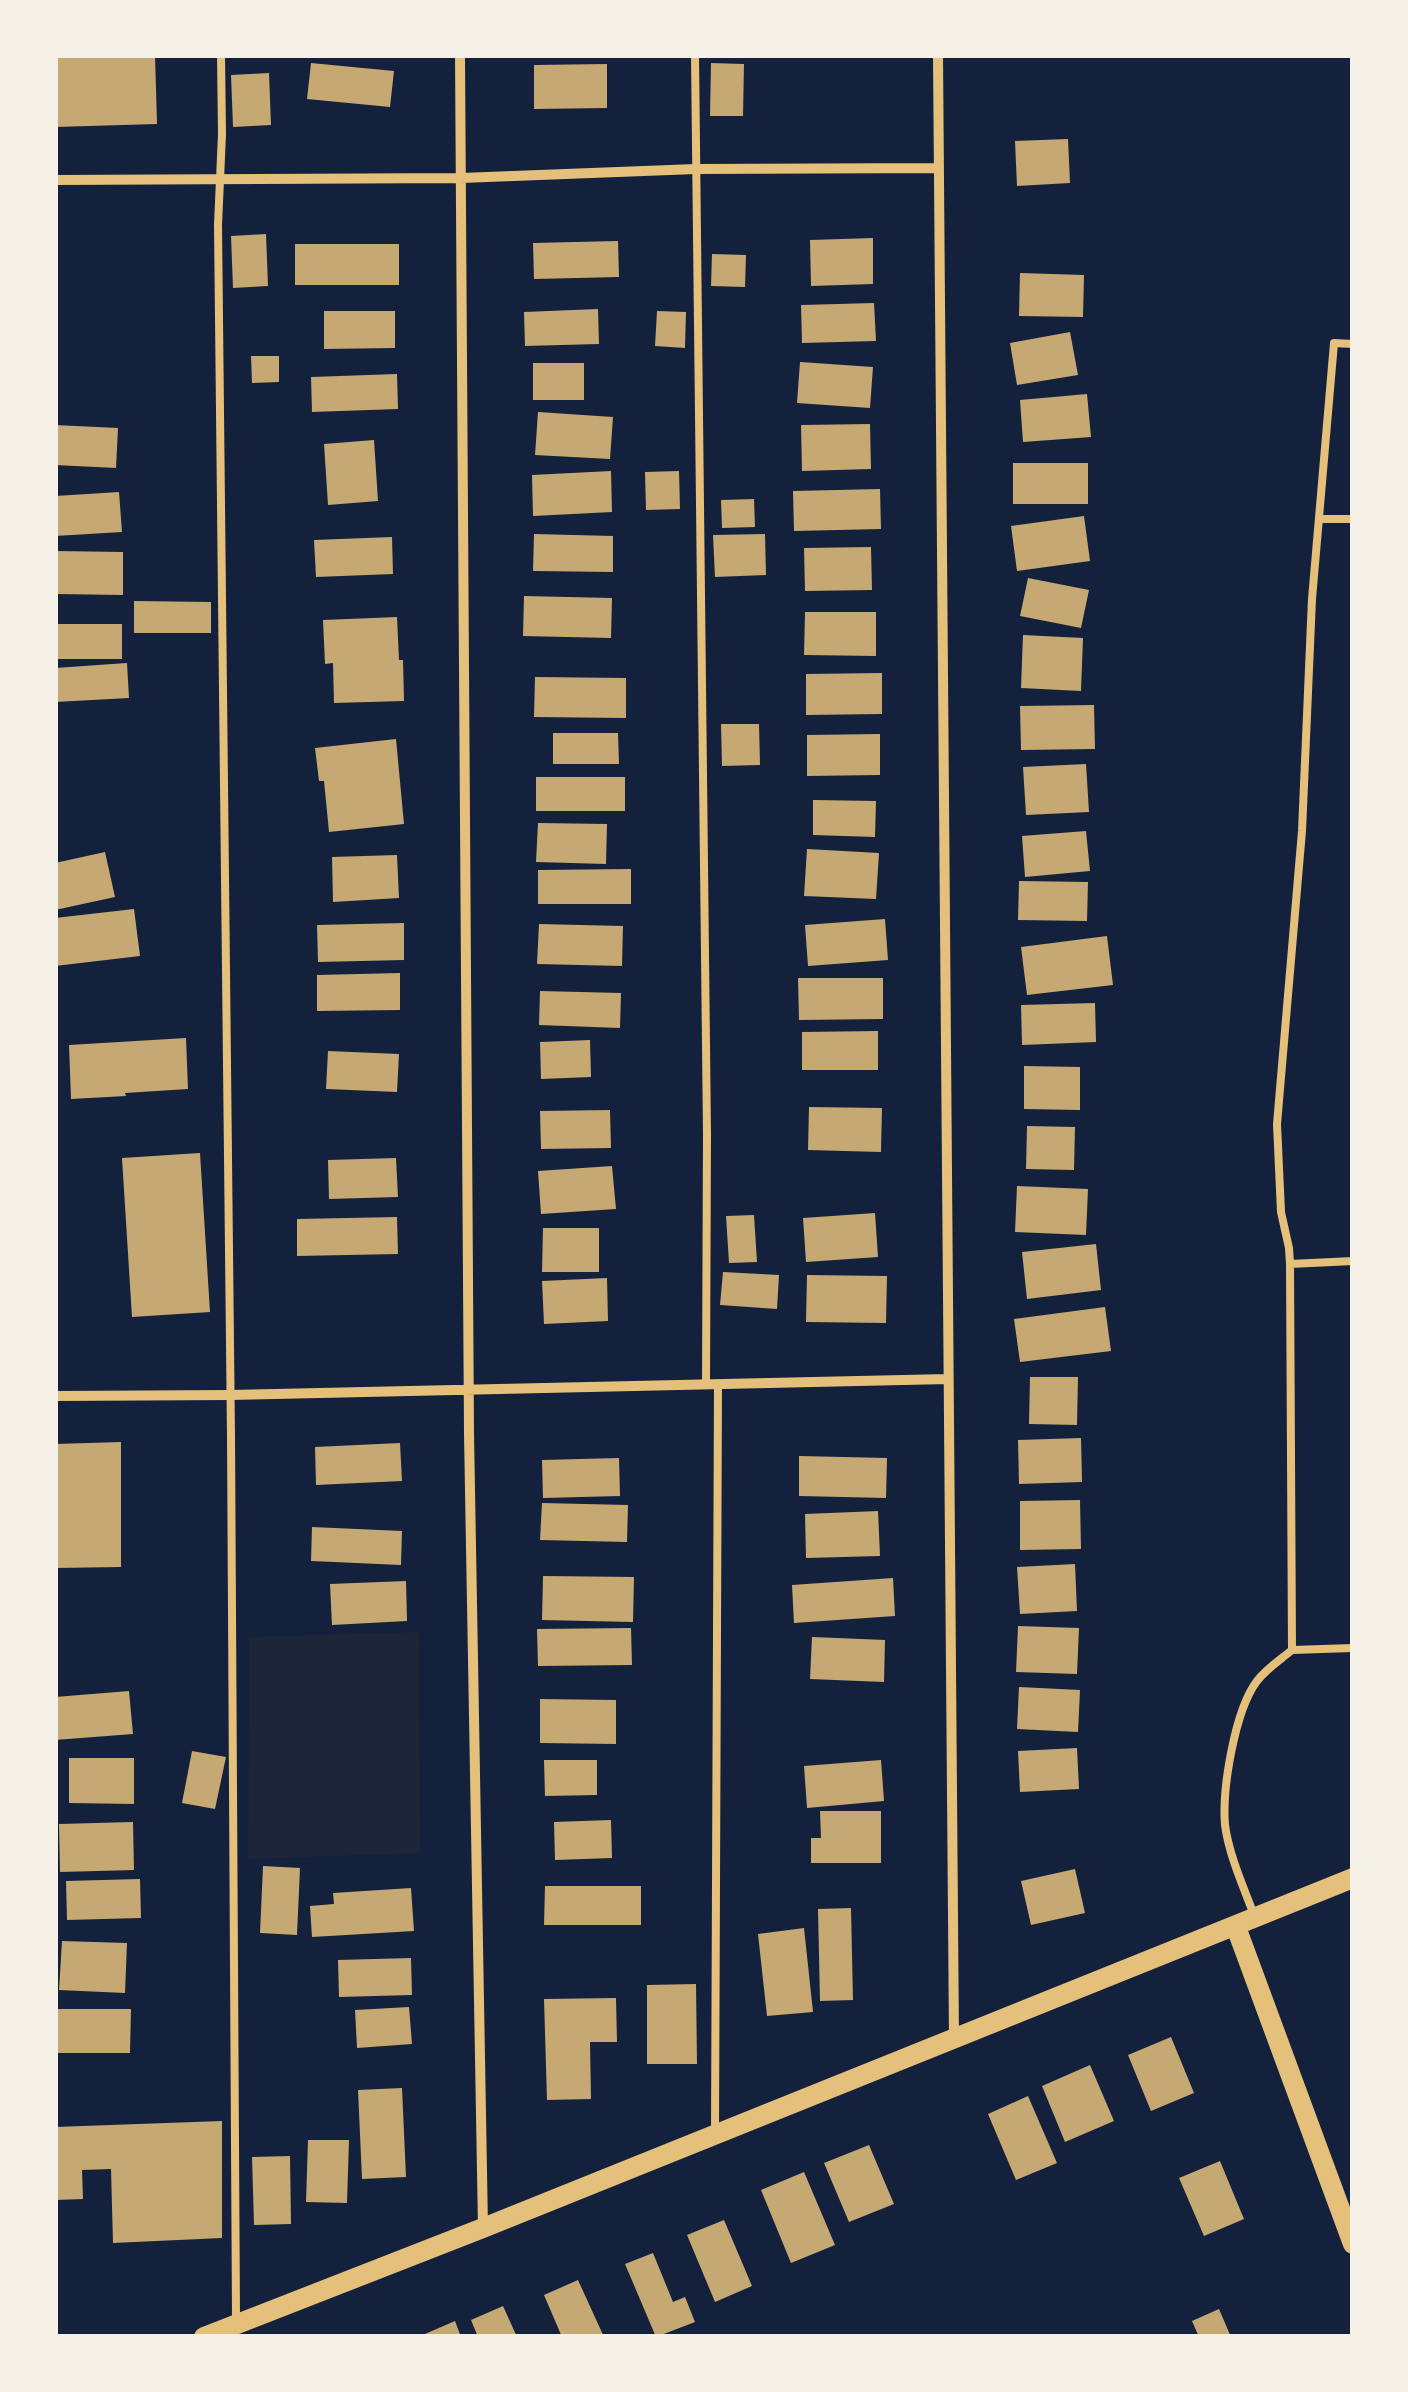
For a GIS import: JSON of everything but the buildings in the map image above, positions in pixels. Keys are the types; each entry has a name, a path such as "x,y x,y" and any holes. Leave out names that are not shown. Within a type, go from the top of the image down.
{"main road":[{"path":"204,2337 1353,1878"},
{"path":"1246,1923 1353,2244"}],"street":[{"path":"460,55 469,1389 482,2228"},
{"path":"938,55 954,2039"},
{"path":"55,180 461,178 696,168 939,168"},
{"path":"55,1396 948,1379"}],"lane":[{"path":"221,55 218,282 236,2324"},
{"path":"695,55 712,1384 715,2134"},
{"path":"1292,1650 1290,1264 1281,1212 1278,1124 1334,343 1353,344"},
{"path":"1319,520 1353,520"},
{"path":"1290,1264 1353,1261"},
{"path":"1246,1923 1225,1824 1229,1763 1243,1703 1259,1678 1292,1650 1353,1648"}],"shaded area":[{"path":"419,1632 420,1853 248,1859 249,1637"}]}
